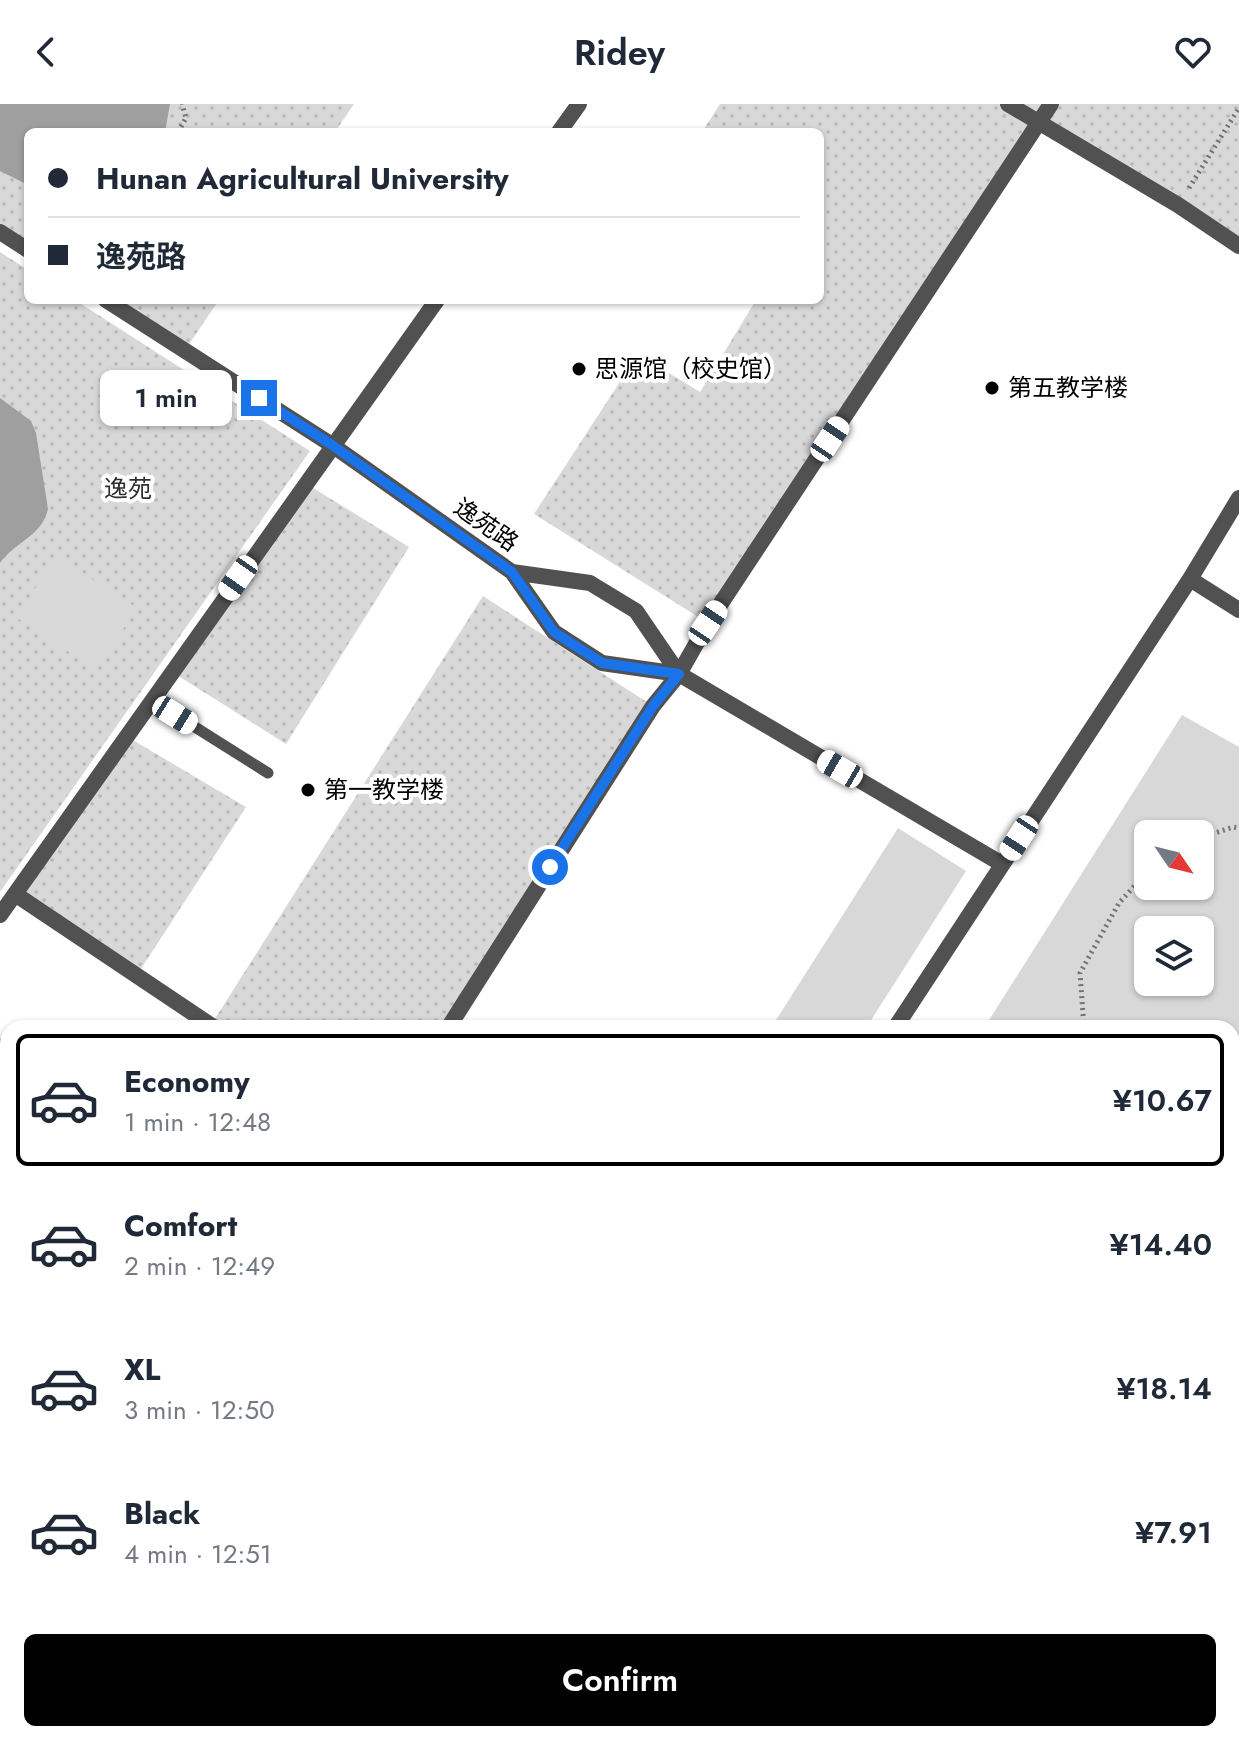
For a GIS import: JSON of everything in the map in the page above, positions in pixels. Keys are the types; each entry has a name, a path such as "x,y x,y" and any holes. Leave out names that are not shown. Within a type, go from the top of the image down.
{"street":[{"path":"562,128 579,104"},
{"path":"1008,104 1178,205 1239,246"},
{"path":"453,1020 653,706 679,674 708,623 1051,104"},
{"path":"0,232 24,247"},
{"name":"逸苑路","path":"112,304 332,445 512,572 590,583 636,611 679,674 1002,864"},
{"path":"0,915 434,304"},
{"path":"900,1020 1190,579 1239,498"},
{"path":"512,572 554,632 602,663 679,674"},
{"path":"1190,579 1239,610"},
{"path":"15,894 203,1020"}],"lane":[{"path":"152,700 268,773"}],"path":[{"path":"180,128 186,118 182,104"},
{"path":"1178,205 1239,108"},
{"path":"1214,833 1239,828"},
{"path":"1083,1020 1080,973 1119,903 1134,886"}],"green space":[{"path":"0,104 354,104 338,128 24,128 24,247 0,232"},
{"path":"720,104 1239,104 1239,249 1038,125 708,623 534,514 638,354 700,392 754,304 824,304 824,128 705,128"},
{"name":"逸苑","path":"0,252 24,267 24,304 81,304 310,451 0,892"},
{"path":"112,304 216,304 185,350"},
{"path":"305,483 409,547 286,744 172,672"},
{"path":"57,556 137,608 96,670 16,617"},
{"path":"483,596 653,706 453,1020 214,1020"},
{"path":"1182,715 1239,747 1239,1020 989,1020"},
{"path":"126,736 246,807 137,975 15,894"},
{"path":"898,828 966,871 871,1020 776,1020"}],"shaded area":[{"path":"0,104 170,104 166,128 24,128 24,183 0,171"},
{"path":"0,398 31,421 36,433 48,509 40,526 0,563"}],"place":[{"name":"思源馆（校史馆）","path":"579,369"},
{"name":"第五教学楼","path":"992,388"},
{"name":"第一教学楼","path":"308,790"}],"route":[{"path":"259,398 332,445 512,572 554,632 602,663 679,674 653,706 550,867"}]}
